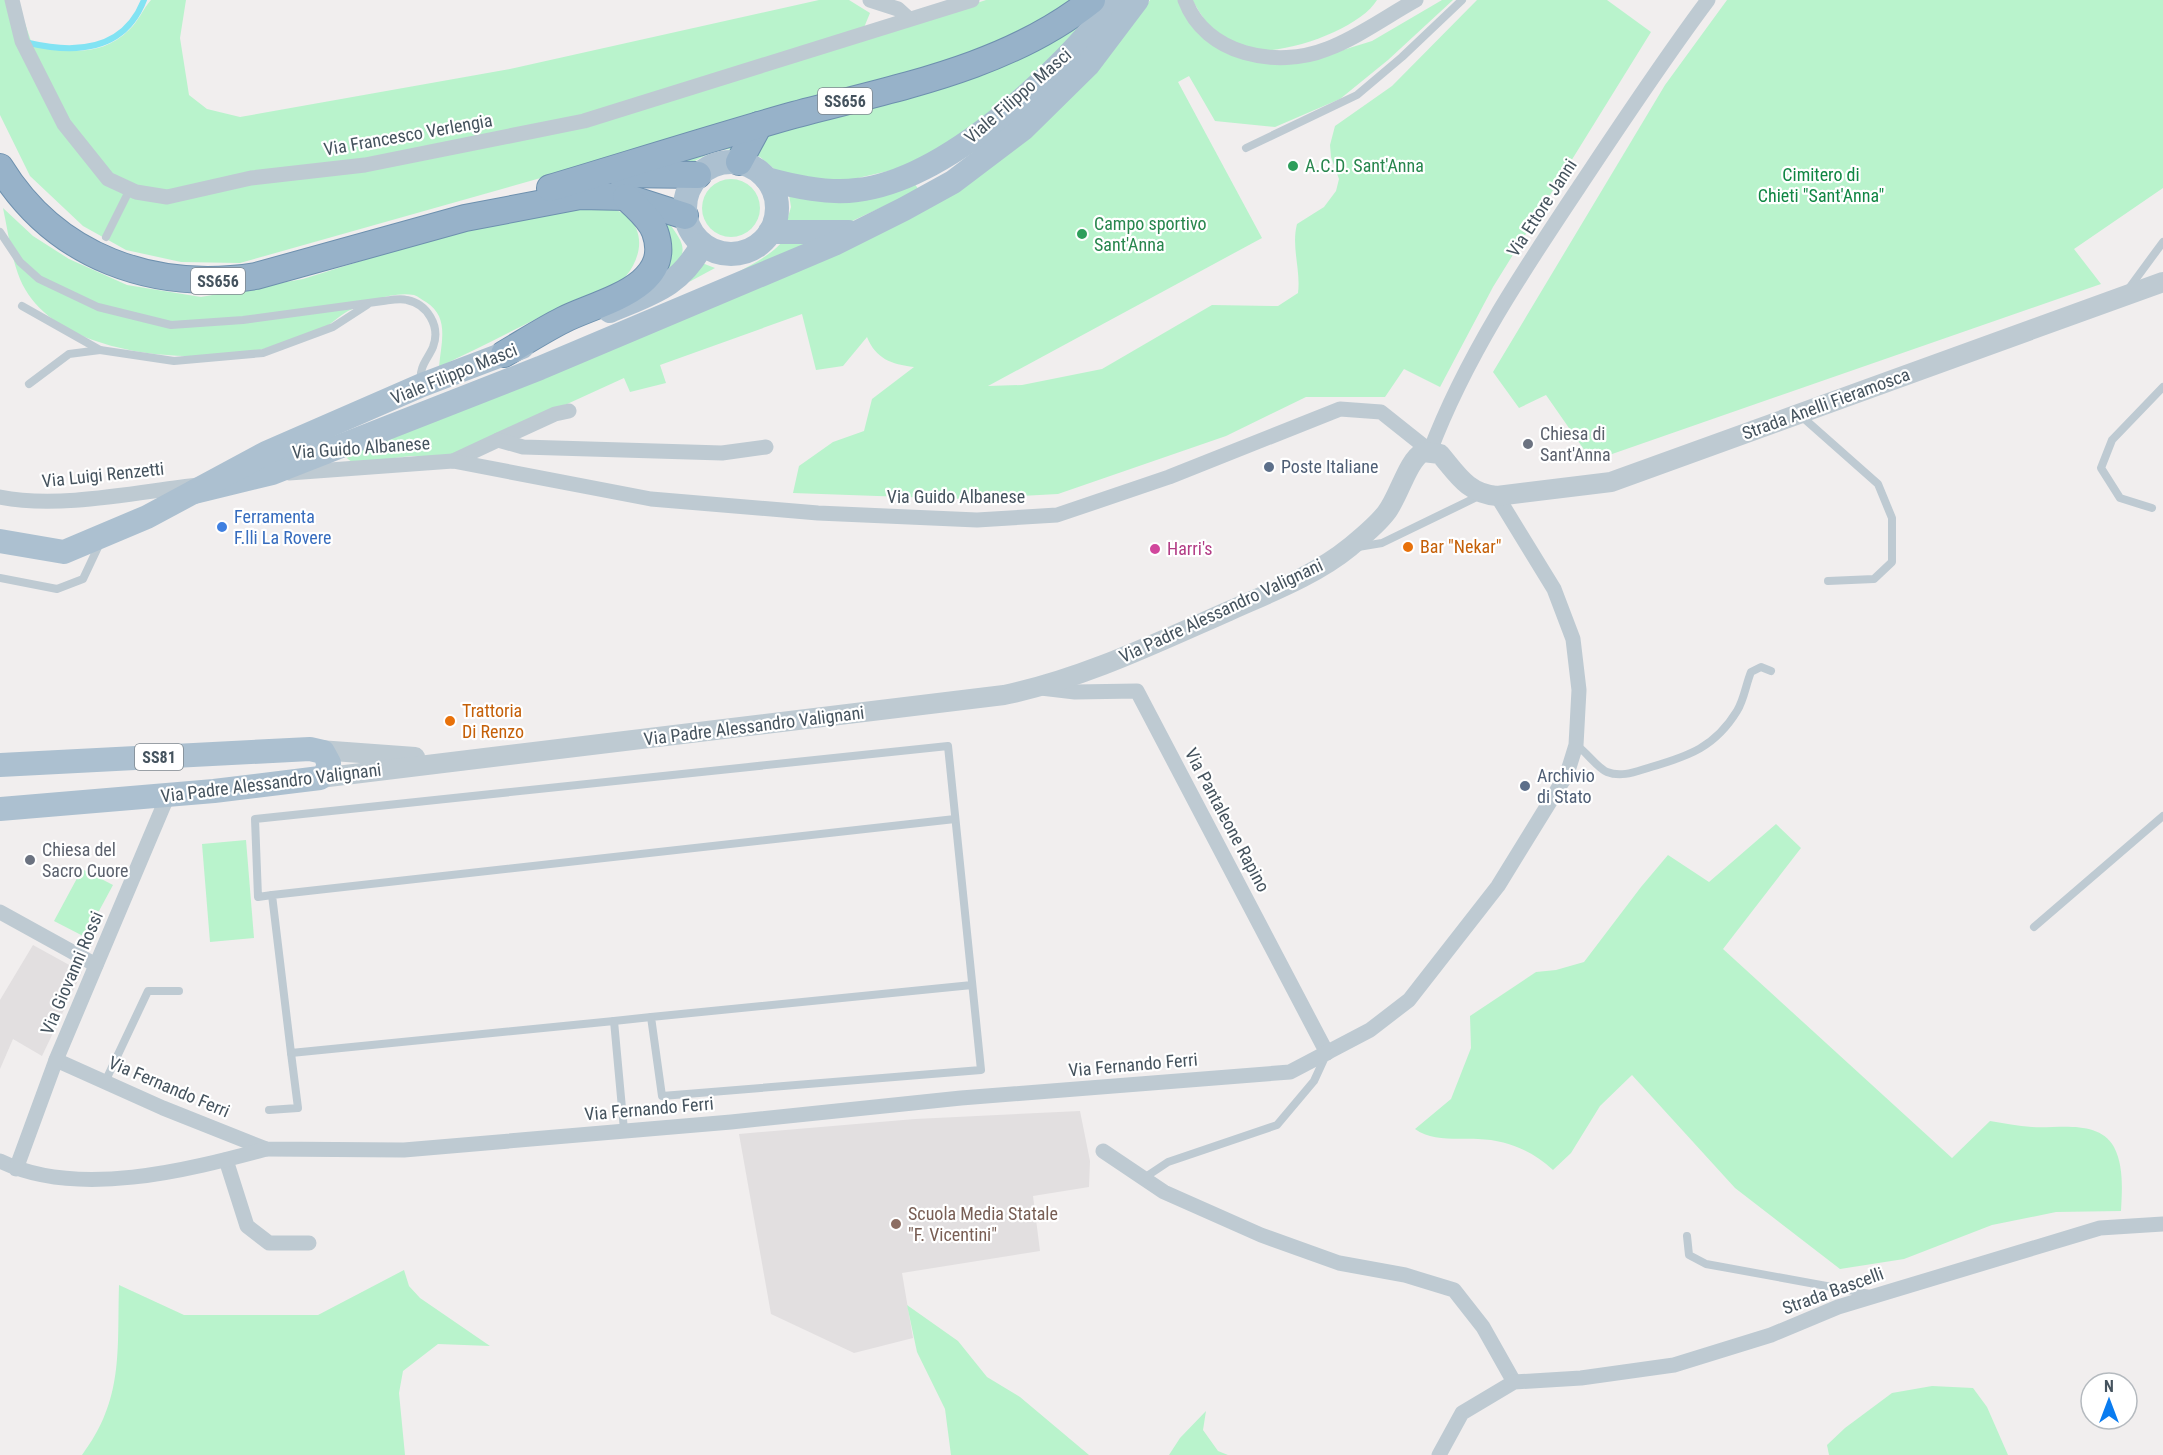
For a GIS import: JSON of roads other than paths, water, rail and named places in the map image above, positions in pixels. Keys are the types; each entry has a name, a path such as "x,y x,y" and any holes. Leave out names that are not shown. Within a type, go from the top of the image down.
{"highway":[{"name":"SS656","path":"465,218 523,196 759,125 954,71 995,57 1032,40 1092,0"},
{"path":"739,162 759,125"},
{"name":"SS656","path":"0,167 23,198 43,219 90,252 126,268 190,281 222,281 256,276 465,218 580,196 626,197 685,216"},
{"name":"SS656","path":"587,177 632,173 698,175"},
{"path":"504,354 564,320 629,292 649,275 658,253 655,231 626,197"}],"main road":[{"name":"Viale Filippo Masci","path":"767,179 829,191 857,190 888,184 941,160 1000,117 1040,82 1102,18 1116,0"},
{"name":"Viale Filippo Masci","path":"202,488 272,473 683,308 858,231 953,182 1023,129 1088,65 1137,0"},
{"path":"739,162 750,166 767,179 777,200 777,211 770,232 755,248 733,254 722,254 702,244 694,237 685,216 686,194 698,175 717,164 739,162"},
{"name":"Viale Filippo Masci","path":"770,232 858,231"},
{"name":"Viale Filippo Masci","path":"0,541 64,552 202,488 266,453 412,398 504,354 662,290 682,275 702,244"},
{"name":"Viale Filippo Masci","path":"683,308 710,283 733,254"},
{"path":"319,750 326,756 329,763 326,773 320,778"},
{"name":"SS81","path":"0,765 319,750"},
{"name":"Via Padre Alessandro Valignani","path":"0,809 168,795 320,778"}],"street":[{"name":"Via Francesco Verlengia","path":"12,0 22,41 64,124 108,179 130,189 167,197 251,178 365,165 584,121 972,0"},
{"path":"870,0 897,9 909,19"},
{"path":"1185,0 1201,24 1220,42 1248,56 1288,57 1326,50 1416,0"},
{"name":"Via Ettore Janni","path":"1430,451 1443,416 1472,358 1527,265 1671,50 1708,0"},
{"name":"Strada Anelli Fieramosca","path":"1489,495 1611,482 2163,282"},
{"name":"Via Guido Albanese","path":"272,473 453,461 651,499 818,513 978,520 1058,515 1169,477 1340,409 1381,412 1430,451"},
{"path":"498,440 555,414 568,411"},
{"path":"498,440 523,447 722,453 766,447"},
{"name":"Via Guido Albanese","path":"453,461 498,440"},
{"path":"1430,451 1440,454 1465,484 1489,495"},
{"name":"Via Padre Alessandro Valignani","path":"320,778 616,744 1004,695 1041,688 1144,649 1259,597 1347,549 1386,512 1417,455 1430,451"},
{"name":"Via Luigi Renzetti","path":"0,497 19,501 52,501 202,488"},
{"name":"Via Fernando Ferri","path":"0,1161 16,1169 54,1176 117,1179 185,1171 266,1149 404,1150 961,1098 1290,1072 1370,1030 1409,1000 1498,886 1567,774 1576,745 1579,690 1573,639 1554,589 1489,495"},
{"name":"Via Pantaleone Rapino","path":"1041,688 1075,692 1137,691 1327,1053"},
{"path":"319,750 456,761"},
{"name":"Via Giovanni Rossi","path":"16,1169 56,1060 168,795"},
{"path":"0,912 96,966"},
{"name":"Via Fernando Ferri","path":"56,1060 266,1149"},
{"path":"1103,1150 1164,1192 1261,1235 1339,1263 1405,1275 1454,1290 1482,1328 1514,1382 1462,1413 1439,1455"},
{"path":"226,1160 247,1226 269,1243 309,1243"},
{"name":"Strada Bascelli","path":"1514,1382 1581,1378 1674,1365 1771,1335 1838,1307 2100,1228 2163,1224"}],"lane":[{"path":"1246,148 1357,95 1402,57 1462,0"},
{"path":"106,237 130,189"},
{"path":"0,232 20,262 39,279 98,307 171,325 243,320 405,299 419,304 431,316 435,330 434,345 420,371 412,398 400,415 374,433"},
{"path":"2122,297 2163,242"},
{"path":"29,384 69,354 100,350 174,361 263,353 333,327 368,304"},
{"path":"22,306 100,350"},
{"path":"2152,508 2120,498 2101,468 2112,440 2163,387"},
{"path":"1799,414 1878,484 1892,518 1892,562 1886,568 1874,579 1828,580"},
{"path":"1347,549 1382,543 1489,495"},
{"path":"0,578 57,589 82,579 104,535"},
{"path":"1576,745 1588,752 1604,771 1615,774 1628,774 1687,756 1705,748 1738,710 1750,672 1761,667 1771,671"},
{"path":"651,1017 662,1096 981,1070 948,746 255,819 258,897 955,819"},
{"path":"2034,927 2163,816"},
{"path":"269,1110 298,1108 272,896"},
{"path":"291,1053 972,985"},
{"path":"105,1082 148,991 179,991"},
{"path":"614,1021 624,1130"},
{"path":"1144,1179 1168,1162 1277,1125 1314,1081 1327,1053"},
{"path":"1687,1236 1689,1255 1706,1264 1877,1295"}],"waterway":[{"path":"29,43 64,48 97,45 124,30 135,17 144,0"}],"place":[{"name":"A.C.D. Sant'Anna","path":"1293,166"},
{"name":"Campo sportivo Sant'Anna","path":"1082,234"},
{"name":"Chiesa di Sant'Anna","path":"1528,444"},
{"name":"Poste Italiane","path":"1269,467"},
{"name":"Ferramenta F.lli La Rovere","path":"222,527"},
{"name":"Bar \"Nekar\"","path":"1408,547"},
{"name":"Harri's","path":"1155,549"},
{"name":"Trattoria Di Renzo","path":"450,721"},
{"name":"Archivio di Stato","path":"1525,786"},
{"name":"Chiesa del Sacro Cuore","path":"30,860"},
{"name":"Scuola Media Statale \"F. Vicentini\"","path":"896,1224"}],"park label":[{"name":"Cimitero di Chieti \"Sant'Anna\"","path":"1821,186"}]}
